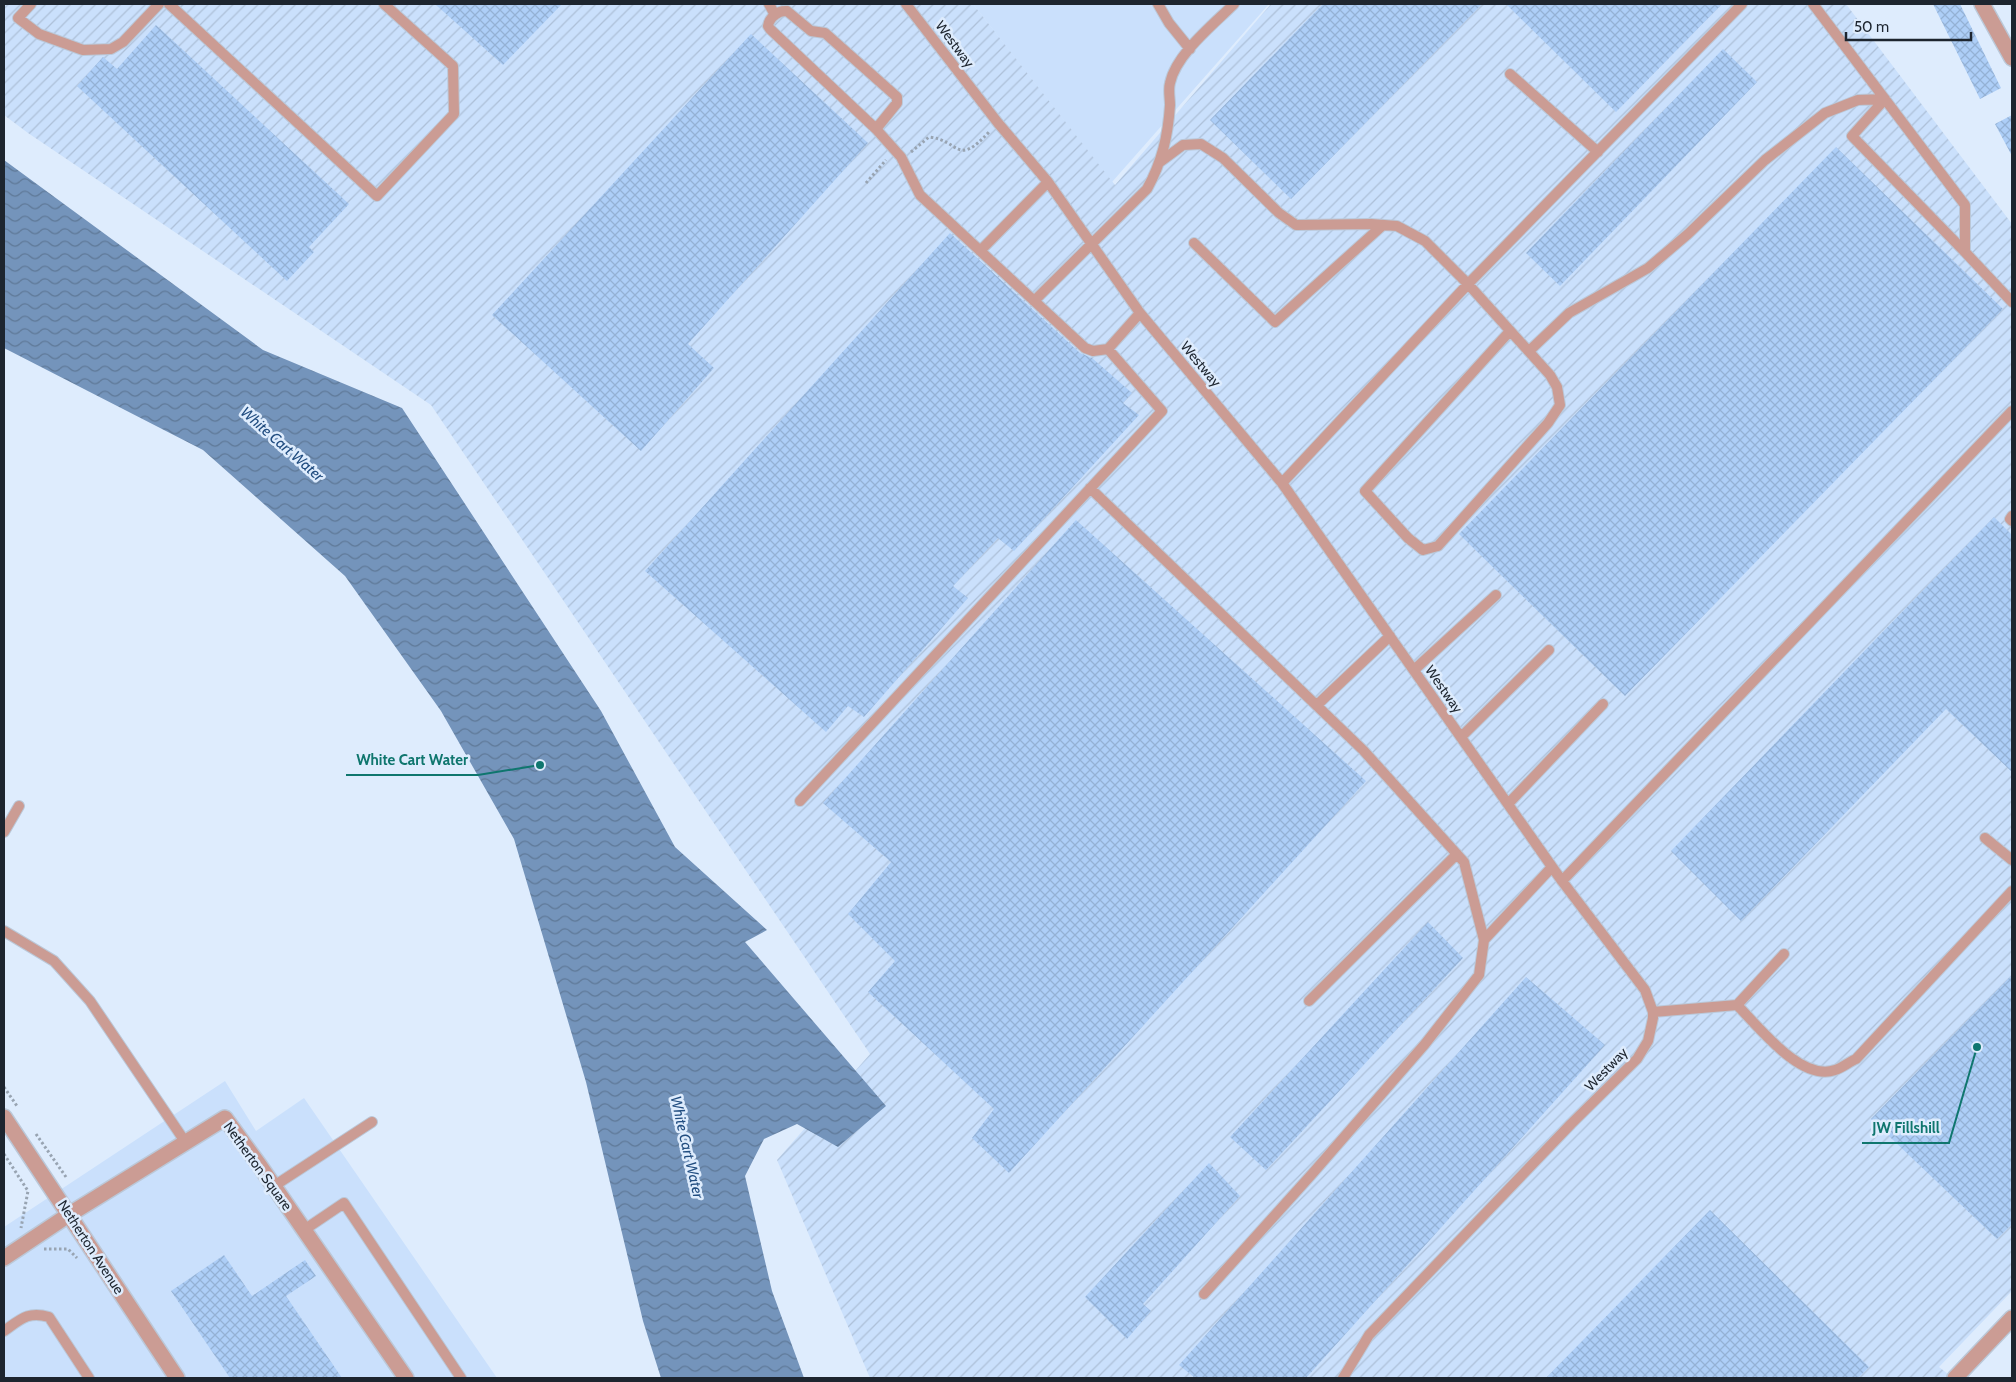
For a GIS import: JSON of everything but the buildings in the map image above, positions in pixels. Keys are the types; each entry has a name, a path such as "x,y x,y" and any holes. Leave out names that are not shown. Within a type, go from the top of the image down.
{"street":[{"path":"1982,4 2012,58"},
{"name":"Netherton Avenue","path":"4,1117 177,1378"},
{"name":"Netherton Square","path":"4,1258 70,1214 225,1118 406,1378"},
{"path":"1959,1375 2012,1318"}],"lane":[{"path":"31,4 18,18 39,34 83,50 111,49 124,42 159,4"},
{"path":"169,4 377,196 454,114 453,66 384,4"},
{"path":"769,4 775,15"},
{"name":"Westway","path":"906,4 998,123 1048,182 1140,313 1282,483 1562,881 1645,990 1653,1012 1648,1041 1637,1059 1571,1124 1369,1335 1343,1378"},
{"path":"1158,4 1169,23 1190,49"},
{"path":"1034,300 1147,189 1166,144 1170,105 1169,84 1176,66 1234,4"},
{"path":"1282,483 1468,284 1742,4"},
{"path":"1813,4 1965,205 1964,252"},
{"path":"876,129 897,104 897,97 825,33 811,30 787,11 780,11 775,15 768,24 770,29 876,129 902,157 920,194 1085,348 1093,350 1108,349 1140,313"},
{"path":"1510,74 1598,152"},
{"path":"1885,99 1852,136 2012,302"},
{"path":"1529,352 1569,314 1648,268 1688,234 1765,160 1825,113 1858,100 1885,99"},
{"path":"1160,162 1183,145 1201,144 1223,158 1278,213 1296,225 1371,224 1397,226 1425,241 1468,284 1550,375 1557,387 1560,405 1548,423 1438,546 1423,550 1408,538 1365,491 1510,331"},
{"path":"980,251 1048,182"},
{"path":"1194,243 1274,322 1383,225"},
{"path":"800,801 1162,411 1108,349"},
{"path":"1562,881 2012,410"},
{"path":"1090,488 1318,705 1363,750 1464,862 1484,940 1479,974 1425,1044 1319,1167 1204,1294"},
{"path":"2012,516 2010,519 2012,520"},
{"path":"1414,670 1496,595"},
{"path":"1318,705 1390,636"},
{"path":"1461,737 1549,650"},
{"path":"1508,804 1603,704"},
{"path":"4,832 19,806"},
{"path":"1985,838 2012,860"},
{"path":"1309,1001 1457,854"},
{"path":"1484,940 1552,866"},
{"path":"1737,1005 1788,1057 1814,1071 1834,1070 1856,1059 2012,892"},
{"path":"4,932 54,961 90,1000 186,1142"},
{"path":"1653,1012 1737,1005 1784,954"},
{"path":"274,1186 372,1122"},
{"path":"304,1230 344,1203 461,1378"},
{"path":"4,1331 26,1315 38,1313 49,1316 89,1378"}],"path":[{"path":"866,183 886,161 902,157 918,147 928,137 935,137 959,150 967,150 977,145 998,123"},
{"path":"4,1154 28,1191 18,1250"},
{"path":"43,1250 68,1250 83,1263"}],"shaded area":[{"path":"4,4 973,4 1115,185 1271,4 1846,4 2012,224 2012,1291 1939,1367 1953,1378 870,1378 777,1160 870,1054 431,405 4,115"},
{"path":"973,4 1269,4 1112,182"},
{"path":"225,1081 256,1131 304,1098 497,1378 4,1378 4,1227"}],"water":[{"path":"4,160 263,350 402,408 601,711 675,847 767,930 745,942 886,1106 838,1147 797,1124 764,1139 745,1176 772,1291 804,1378 661,1378 643,1321 586,1082 514,839 441,711 345,576 203,450 4,348"}],"place":[{"name":"White Cart Water","path":"540,765"},
{"name":"JW Fillshill","path":"1977,1047"}]}
